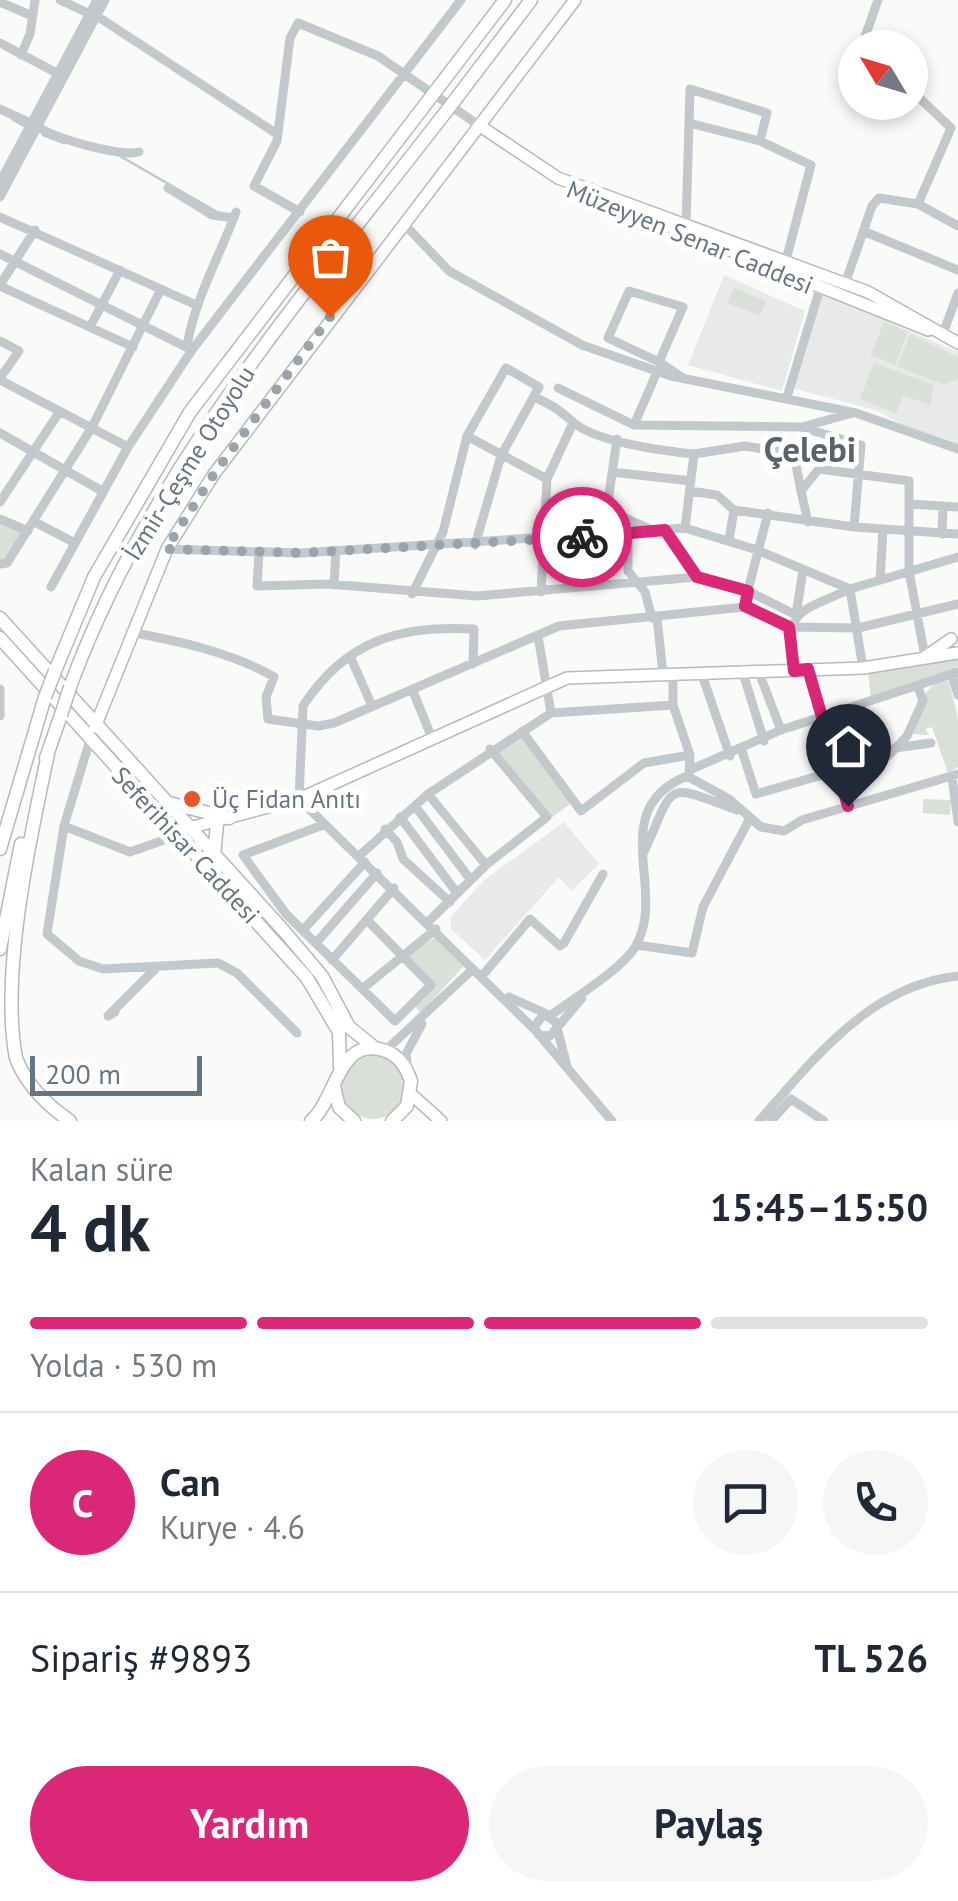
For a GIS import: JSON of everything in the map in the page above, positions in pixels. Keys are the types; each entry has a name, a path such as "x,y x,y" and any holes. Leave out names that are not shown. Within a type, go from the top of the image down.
{"highway":[{"name":"İzmir-Çeşme Otoyolu","path":"0,850 45,697 94,577 190,412 505,0"},
{"name":"İzmir-Çeşme Otoyolu","path":"48,754 70,687 111,591 193,448 250,365 531,0"},
{"name":"Seferihisar Caddesi","path":"0,618 92,734 162,800 186,835 214,856 322,976 349,1027 408,1070"},
{"name":"Seferihisar Caddesi","path":"0,638 186,835 307,978 339,1032 340,1067"},
{"path":"0,816 45,697"},
{"path":"0,949 15,867 48,754"},
{"path":"48,754 16,908 6,1002 9,1031 24,1075 52,1108 70,1121"},
{"path":"162,800 222,821 214,856"},
{"path":"312,1121 323,1110 340,1067 360,1051 380,1049"},
{"path":"392,1121 407,1106 411,1094 408,1070"},
{"path":"334,1085 339,1107 354,1121"}],"main road":[{"path":"92,734 166,549 288,370 575,0"},
{"name":"Müzeyyen Senar Caddesi","path":"480,126 558,178 686,224 821,283 845,284 886,301 938,334"},
{"name":"Müzeyyen Senar Caddesi","path":"480,126 551,182 821,283 958,344"},
{"path":"923,658 955,634"},
{"path":"955,634 951,648 958,653"},
{"path":"186,835 299,799 500,711 546,684 568,678 863,668 958,653"},
{"path":"411,1094 441,1121"}],"street":[{"path":"20,54 30,34 35,0"},
{"path":"60,0 97,17 277,134"},
{"path":"0,182 97,17 101,0"},
{"path":"52,588 72,542 190,348 300,212 461,0"},
{"path":"867,30 878,0"},
{"path":"0,17 3,3 30,15"},
{"path":"0,197 55,72 97,17"},
{"path":"300,212 254,186 277,134 290,38 298,23 343,39 405,73 480,126"},
{"path":"0,43 55,72"},
{"path":"686,224 690,89 767,114 760,141"},
{"path":"918,204 951,128 928,106"},
{"path":"0,108 67,141 120,153 139,152"},
{"path":"688,123 760,141 811,165 785,264"},
{"path":"168,188 212,215 235,215 218,265 194,304 190,348"},
{"path":"845,284 872,206 879,198 918,204 958,226"},
{"path":"0,217 194,304"},
{"path":"404,224 449,271 582,345 658,367"},
{"path":"35,230 0,285 133,346"},
{"path":"863,231 958,270"},
{"path":"0,254 190,348"},
{"path":"90,327 120,270"},
{"path":"787,397 821,283"},
{"path":"0,564 8,563 92,427 161,289"},
{"path":"634,425 658,367 683,307 629,290 608,338 658,367 682,378 856,413 958,449"},
{"path":"938,334 958,293"},
{"path":"0,340 18,351 0,379 128,447"},
{"path":"412,594 435,546 467,436 506,368 539,386 501,456 475,545"},
{"path":"558,388 634,425 802,427 856,413"},
{"path":"534,397 561,408 573,423 643,449 694,454 746,446 794,454 808,522"},
{"path":"0,502 60,410"},
{"path":"541,592 547,479 573,423"},
{"path":"802,427 862,445 854,528"},
{"path":"0,433 102,491"},
{"path":"467,436 547,479"},
{"path":"603,536 616,439"},
{"path":"685,528 694,454"},
{"path":"802,491 819,469 909,481 909,571 923,658"},
{"path":"612,472 690,486 717,495 734,510 854,528 958,534"},
{"path":"909,504 958,507"},
{"path":"942,534 943,506"},
{"path":"607,510 650,529"},
{"path":"729,540 734,510"},
{"path":"745,606 768,513"},
{"path":"0,519 72,542"},
{"path":"166,549 336,550 475,545 685,528 729,540 850,588"},
{"path":"665,530 697,577"},
{"path":"880,580 883,530"},
{"path":"628,532 628,571 640,585 654,617 672,705 690,755 690,772"},
{"path":"334,585 336,550"},
{"path":"258,551 257,586 334,585 412,594 541,592 697,577 748,591 796,616"},
{"path":"796,616 850,588 958,557"},
{"path":"794,671 789,627 796,616 803,570"},
{"path":"850,588 863,668"},
{"path":"130,632 182,642 274,677 266,697 268,719 305,726 334,723 559,626 745,606 789,627 858,628 958,604"},
{"path":"472,664 474,629 405,630 350,656 303,706 299,799 504,996 612,1121"},
{"path":"538,636 551,713"},
{"path":"350,656 372,706"},
{"path":"808,669 848,806"},
{"path":"742,670 764,740"},
{"path":"758,670 782,730"},
{"path":"701,672 730,756"},
{"path":"537,1033 550,1036 553,1020 637,945 643,922 645,819 658,790 782,730 955,673 958,695"},
{"path":"742,751 756,794 888,756 908,736 923,700 918,687"},
{"path":"0,689 0,716"},
{"path":"412,689 432,738"},
{"path":"303,930 385,828 490,749 551,713 672,705"},
{"path":"522,731 581,811 644,763 690,755"},
{"path":"92,734 64,826 47,934 80,960 104,969 218,963 237,972 297,1033"},
{"path":"895,748 931,743"},
{"path":"362,989 404,955 486,864 547,817 490,749"},
{"path":"690,772 729,799 749,820 784,831 802,820 955,775 958,822"},
{"path":"642,854 665,802 676,792 689,789 740,811"},
{"path":"428,794 486,864"},
{"path":"415,806 470,880"},
{"path":"400,817 453,898"},
{"path":"637,945 692,953 703,907 749,820"},
{"path":"323,825 243,855 303,930 395,1021 431,985 367,920"},
{"path":"64,826 130,852 186,835"},
{"path":"385,828 398,842 403,860 453,898"},
{"path":"316,943 377,873"},
{"path":"380,1049 425,1018 530,920 560,946 564,944 604,874"},
{"path":"332,960 394,888"},
{"path":"115,1012 157,967"},
{"path":"758,1121 854,1020 883,1000 930,979 958,976"},
{"path":"504,996 553,1020 568,1069"},
{"path":"412,1004 425,1018"},
{"path":"537,1033 537,1017 553,1020"},
{"path":"408,1070 406,1054 425,1018"},
{"path":"770,1121 791,1099 824,1121"}],"shaded area":[{"path":"724,275 805,311 782,391 688,365"},
{"path":"734,288 766,301 760,316 727,303"},
{"path":"820,292 958,352 958,447 909,429 878,411 792,388"},
{"path":"884,322 908,332 895,365 871,355"},
{"path":"910,334 958,357 958,379 944,385 897,366"},
{"path":"874,363 934,385 930,405 903,396 896,413 860,399"},
{"path":"0,519 28,531 7,563 0,564"},
{"path":"583,541 591,547 590,561 586,562 584,544 566,547 568,553 584,558 582,563 558,562 563,553 557,549 546,555 548,547"},
{"path":"958,658 958,666 951,672 871,699 868,672"},
{"path":"937,681 949,681 958,719 958,767 948,773 932,727 925,729 929,735 909,734 924,695"},
{"path":"522,735 573,802 550,819 496,753"},
{"path":"923,799 951,800 950,815 923,813"},
{"path":"564,822 599,864 571,891 559,877 485,960 451,929 451,917 483,881"},
{"path":"436,937 463,961 463,967 421,1013 414,1006 431,989 404,955"},
{"path":"373,1055 396,1064 405,1087 396,1110 373,1119 350,1110 341,1087 350,1064"}],"waterway":[{"path":"12,119 24,126"},
{"path":"43,135 64,143"},
{"path":"120,156 217,212"}],"way so far":[{"path":"330,317 214,474 166,549 300,553 582,537"}],"place":[{"name":"Üç Fidan Anıtı","path":"192,799"}],"district":[{"name":"Çelebi","path":"810,449"}],"route":[{"path":"582,537 665,530 697,577 748,591 745,606 789,627 794,671 808,669 848,806"}]}
